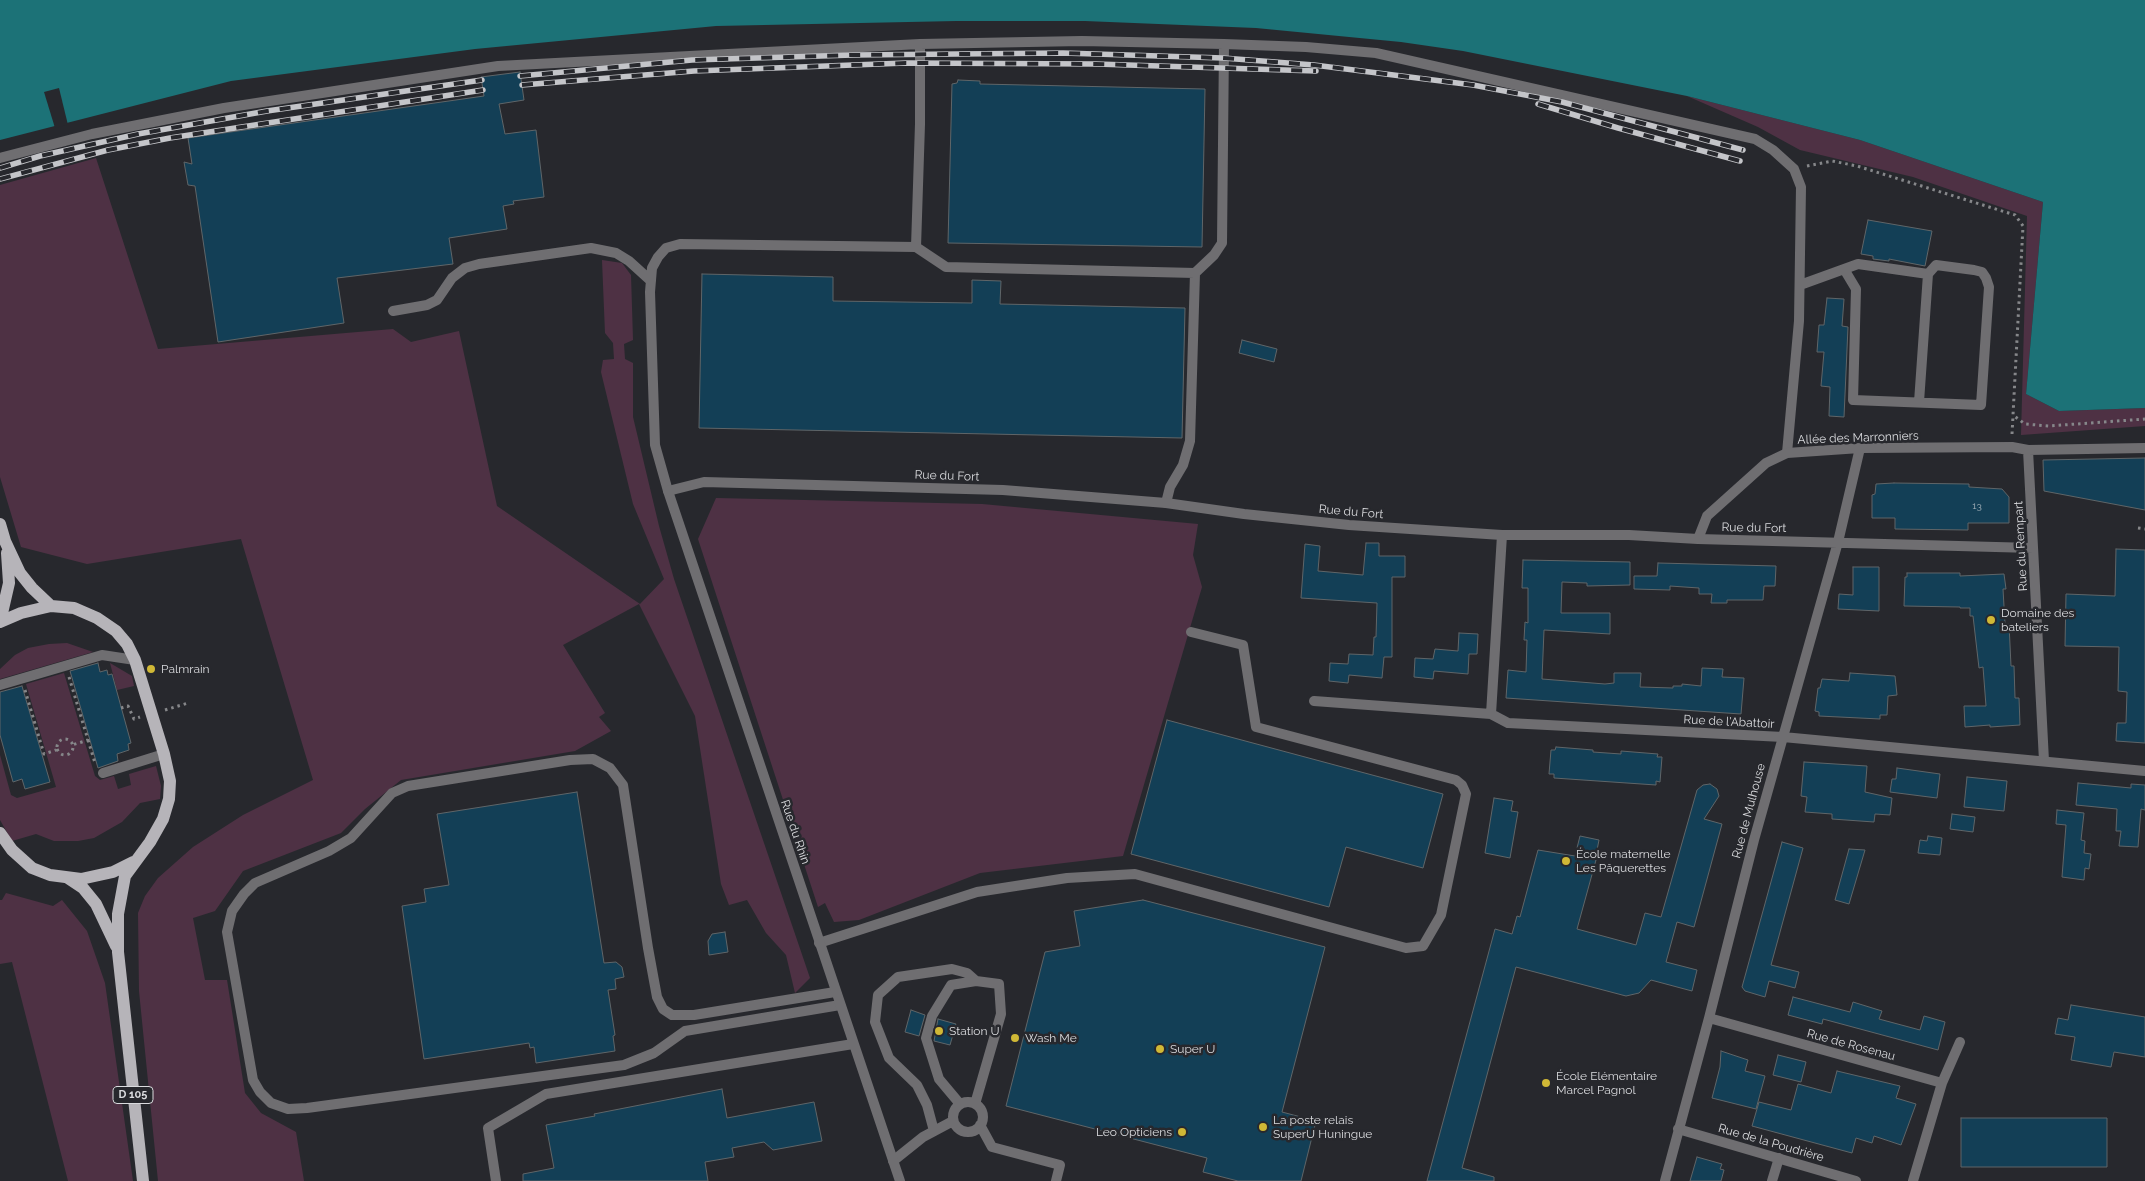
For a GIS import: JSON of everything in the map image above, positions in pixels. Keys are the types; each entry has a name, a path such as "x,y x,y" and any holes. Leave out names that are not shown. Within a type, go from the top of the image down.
{"main road":[{"path":"0,524 5,541 20,573 32,588 51,606"},
{"path":"0,622 9,583 5,541"},
{"path":"0,622 21,613 51,606 74,608 97,618 116,631 127,644 135,660 164,754 170,781 169,799 163,819 150,842 135,860 124,867 100,876 81,879 68,878 50,875 32,868 12,850 0,833"},
{"name":"D 105","path":"135,860 125,876 119,898 118,952 143,1181"},
{"name":"D 105","path":"68,878 83,888 96,904 118,952"}],"street":[{"path":"0,158 92,134 224,108 498,66 920,44 1082,41 1306,47 1376,53 1755,139 1773,150 1794,169 1801,187 1800,321 1787,453"},
{"path":"920,44 920,124 916,247 946,267 1195,273 1214,255 1222,243 1224,44"},
{"name":"Rue du Rhin","path":"900,1181 668,491 655,445 650,292 652,268 658,257 666,248 680,244 916,247"},
{"path":"393,310 427,305 437,300 452,278 465,268 479,264 591,248 616,253 629,261 651,281"},
{"path":"1800,285 1858,264 1928,274"},
{"path":"1844,269 1856,289 1853,400 1981,405 1989,287 1986,278 1982,272 1936,265 1928,274 1919,402"},
{"path":"1166,503 1170,487 1183,465 1190,441 1195,273"},
{"name":"Allée des Marronniers","path":"1698,539 1707,516 1766,463 1787,453 1860,448 2012,447 2028,450 2145,448"},
{"name":"Rue de Mulhouse","path":"1665,1181 1754,840 1838,542 1860,448"},
{"name":"Rue du Rempart","path":"2028,450 2044,761"},
{"name":"Rue du Fort","path":"668,491 704,482 1003,490 1166,503 1244,514 1349,525 1502,535 1629,535 1698,539 2033,548"},
{"path":"1490,714 1502,535"},
{"path":"819,943 976,892 1067,878 1135,874 1406,948 1423,946 1441,915 1466,794 1462,785 1456,780 1256,727 1243,645 1191,632"},
{"path":"0,685 102,655 135,660"},
{"name":"Rue de l'Abattoir","path":"1314,701 1490,714 1508,723 1783,737 2145,771"},
{"path":"103,773 164,754"},
{"path":"835,992 709,1013 672,1015 663,1009 657,997 623,785 610,768 593,759 570,760 408,786 400,789 392,793 351,838 336,847 255,883 244,894 232,911 228,932 253,1080 260,1092 271,1103 288,1109 624,1065 654,1053 685,1031 840,1005"},
{"path":"934,1132 927,1104 917,1085 889,1058 875,1022 878,995 898,977 952,969 967,973 976,981"},
{"path":"960,1104 939,1079 926,1038 932,1016 951,985 976,981 999,984 1001,1014 975,1104"},
{"name":"Rue de Rosenau","path":"1709,1018 1942,1083"},
{"path":"1913,1181 1942,1083 1960,1042"},
{"path":"496,1181 488,1128 546,1094 853,1044"},
{"path":"965,1102 975,1104 979,1107 983,1116 980,1125 973,1131 968,1132 959,1129 954,1121 954,1111 960,1104 965,1102"},
{"path":"892,1161 923,1137 954,1121"},
{"path":"980,1125 992,1147 1060,1165 1056,1181"},
{"name":"Rue de la Poudrière","path":"1678,1129 1856,1181"},
{"path":"1772,1181 1779,1158"}],"path":[{"path":"2012,447 2013,415"},
{"path":"2138,528 2145,529"},
{"path":"65,666 98,774 103,773"},
{"path":"22,679 44,754 56,750"},
{"path":"163,711 165,720"},
{"path":"62,739 69,740 72,744 73,750 67,755 62,755 56,750 56,745 62,739"},
{"path":"72,744 88,740"}],"shaded area":[{"path":"1687,96 1860,140 2043,202 2026,394 2059,411 2145,408 2145,426 2021,435 2027,216 1913,177 1800,150 1758,127"},
{"path":"96,158 158,349 393,329 411,342 459,331 497,506 640,604 664,579 633,504 601,372 603,360 614,359 613,343 605,333 602,260 622,263 631,275 633,340 624,344 625,359 633,363 633,417 659,526 674,579 810,978 795,993 786,955 766,933 747,900 729,905 721,884 695,716 639,604 563,645 605,713 599,717 611,731 575,751 401,780 365,809 341,833 243,871 215,911 193,918 205,980 227,980 245,1093 261,1113 296,1132 304,1181 158,1181 139,991 138,913 145,896 158,878 193,847 243,815 313,780 241,539 87,564 21,547 0,477 0,185"},
{"path":"716,498 982,504 1198,524 1193,555 1202,587 1123,856 980,873 859,920 834,922 825,903 818,907 698,539"},
{"path":"67,643 93,652 0,679 0,669 15,655 28,648"},
{"path":"110,663 132,676 134,686 117,690"},
{"path":"64,673 95,776 100,780 114,776 118,789 131,785 129,774 156,766 161,786 160,799 140,803 122,822 94,838 78,841 54,841 36,834 12,841 0,820 0,755 11,795 17,798 56,787 26,684"},
{"path":"6,893 53,906 62,900 87,931 105,983 133,1181 68,1181 12,962 0,964 0,900 2,900"}],"water":[{"path":"0,0 2145,0 2145,408 2059,411 2026,394 2043,202 1860,140 1687,96 1463,51 1401,42 1256,28 1085,21 956,21 716,26 475,49 231,81 0,140"}],"pier":[{"path":"59,88 68,125 55,128 44,92"}],"building":[{"path":"520,72 524,100 499,104 505,134 536,130 544,197 513,201 514,204 503,206 507,229 449,238 453,264 337,278 344,323 218,342 195,186 188,185 184,162 192,164 188,138 484,96 481,77"},
{"path":"958,80 980,81 980,84 1205,89 1202,247 948,243 952,84 957,83"},
{"path":"1868,220 1932,231 1925,266 1889,259 1889,261 1873,259 1873,256 1861,254"},
{"path":"702,274 833,277 833,301 972,303 972,280 1001,281 1000,304 1185,308 1182,438 699,428"},
{"path":"1827,298 1844,299 1842,326 1848,327 1844,417 1829,416 1830,387 1821,386 1824,352 1817,352 1819,325 1824,325"},
{"path":"1242,340 1277,349 1274,362 1239,353"},
{"path":"2145,458 2145,510 2044,491 2043,460"},
{"path":"1876,484 1969,484 1969,487 2002,489 2009,497 2009,523 1968,523 1968,530 1895,529 1895,518 1872,518 1872,495 1875,494"},
{"path":"1366,543 1379,543 1379,556 1405,556 1405,577 1392,577 1392,657 1384,657 1382,678 1349,675 1348,683 1329,681 1330,663 1348,664 1349,654 1373,655 1374,637 1376,637 1377,603 1301,598 1305,544 1320,546 1318,571 1363,575"},
{"path":"2116,549 2145,550 2145,743 2116,741 2117,723 2126,723 2127,692 2118,691 2119,647 2065,646 2066,594 2115,596"},
{"path":"1523,560 1630,562 1630,585 1587,586 1587,583 1562,582 1561,613 1610,613 1610,634 1544,630 1542,679 1605,684 1614,683 1614,673 1641,673 1640,687 1673,688 1673,686 1682,686 1682,684 1701,686 1702,668 1723,669 1722,677 1744,678 1741,714 1506,698 1508,670 1526,672 1527,640 1524,640 1525,622 1528,623 1528,588 1522,588"},
{"path":"1658,563 1776,566 1775,586 1764,586 1763,600 1727,600 1727,603 1711,603 1712,594 1699,594 1699,588 1670,586 1670,590 1634,589 1634,576 1657,576"},
{"path":"1853,567 1879,567 1879,611 1838,609 1839,594 1853,595"},
{"name":"Domaine des bateliers","path":"1907,573 1960,573 1960,576 2004,574 2006,589 2003,589 2005,624 2009,624 2011,666 2014,666 2015,698 2019,698 2020,725 1965,727 1964,706 1986,706 1983,667 1979,668 1973,616 1970,616 1970,608 1904,606 1905,577 1907,577"},
{"path":"1459,633 1478,634 1477,654 1469,654 1468,674 1434,671 1433,679 1414,677 1415,658 1433,659 1435,649 1458,651"},
{"path":"98,663 100,672 107,670 108,675 112,674 131,743 128,744 129,750 117,754 118,761 98,768 70,671"},
{"path":"1850,673 1895,676 1897,695 1888,696 1887,715 1880,715 1880,719 1819,716 1819,712 1815,711 1818,688 1820,688 1822,679 1849,681"},
{"path":"22,686 50,782 25,789 22,779 13,782 0,735 0,692"},
{"path":"1167,720 1443,794 1423,868 1346,847 1329,907 1131,854"},
{"path":"1556,747 1621,754 1621,751 1658,754 1657,757 1662,757 1660,782 1656,781 1656,785 1554,778 1554,774 1549,774 1551,750 1555,750"},
{"path":"1804,762 1867,766 1865,792 1892,798 1890,815 1875,814 1874,822 1832,819 1832,814 1805,812 1807,797 1801,796"},
{"path":"1897,768 1940,774 1937,798 1890,792 1892,779 1896,779"},
{"path":"1967,777 2007,781 2004,811 1964,807"},
{"path":"2078,783 2131,788 2131,784 2145,785 2145,810 2141,809 2138,847 2119,846 2121,831 2116,831 2117,809 2076,805"},
{"path":"1710,784 1717,789 1719,796 1704,819 1722,824 1694,927 1677,922 1666,962 1697,970 1692,991 1651,980 1639,993 1626,996 1516,967 1462,1168 1494,1177 1494,1181 1427,1181 1495,929 1512,934 1517,916 1520,917 1538,850 1575,856 1580,836 1599,840 1596,860 1577,929 1636,945 1645,913 1661,917 1697,790 1703,785"},
{"path":"577,792 604,963 616,962 622,967 624,977 615,979 616,989 608,990 615,1035 613,1036 615,1051 536,1063 534,1047 530,1048 529,1043 424,1059 402,906 426,902 424,889 449,885 437,814"},
{"path":"1494,798 1513,801 1511,811 1518,812 1510,858 1485,853"},
{"path":"2057,810 2084,813 2081,840 2085,841 2084,853 2091,854 2089,869 2085,868 2084,880 2062,877 2066,825 2056,824"},
{"path":"1952,814 1975,817 1973,832 1950,829"},
{"path":"1928,836 1942,838 1940,855 1918,853 1920,840 1927,841"},
{"path":"1782,842 1803,848 1771,965 1799,972 1795,988 1769,981 1765,997 1745,991 1742,987"},
{"path":"1849,849 1865,850 1849,904 1835,900"},
{"path":"1143,900 1325,947 1282,1112 1316,1121 1301,1181 1238,1181 1203,1172 1207,1158 1006,1106 1045,952 1080,946 1074,911"},
{"path":"725,932 728,952 709,955 708,941 712,934"},
{"path":"1793,997 1850,1012 1853,1002 1882,1011 1879,1019 1920,1030 1924,1016 1945,1022 1938,1050 1823,1019 1822,1024 1788,1015"},
{"path":"2071,1005 2145,1017 2145,1057 2114,1052 2111,1067 2071,1060 2075,1037 2055,1034 2058,1018 2068,1020"},
{"path":"911,1010 925,1015 919,1036 905,1032"},
{"path":"938,1019 956,1024 950,1045 934,1041"},
{"path":"1721,1051 1748,1060 1745,1071 1765,1076 1756,1109 1712,1098 1720,1067"},
{"path":"1778,1055 1806,1062 1801,1082 1773,1075"},
{"path":"1837,1071 1900,1086 1896,1098 1916,1104 1901,1145 1874,1136 1872,1143 1856,1138 1852,1153 1752,1126 1759,1102 1791,1110 1798,1084 1831,1093"},
{"path":"722,1089 727,1118 814,1102 822,1141 773,1150 764,1142 732,1148 734,1157 705,1162 708,1181 523,1181 523,1174 554,1168 546,1125"},
{"path":"1961,1118 2107,1118 2107,1167 1961,1167"},
{"path":"1697,1157 1722,1164 1720,1169 1724,1170 1721,1181 1690,1181"}],"railway":[{"path":"520,76 692,60 853,55 1063,53 1223,58 1314,65 1473,85 1562,102 1743,150"},
{"path":"522,85 694,71 906,63 1096,64 1316,71"},
{"path":"0,168 40,156 138,134 267,111 482,80"},
{"path":"0,179 108,150 170,138 483,90"},
{"path":"1538,104 1740,161"}],"place":[{"name":"Domaine des bateliers","path":"1991,620"},
{"name":"Palmrain","path":"151,669"},
{"name":"École maternelle Les Pâquerettes","path":"1566,861"},
{"name":"Station U","path":"939,1031"},
{"name":"Wash Me","path":"1015,1038"},
{"name":"Super U","path":"1160,1049"},
{"name":"École Elémentaire Marcel Pagnol","path":"1546,1083"},
{"name":"La poste relais SuperU Huningue","path":"1263,1127"},
{"name":"Leo Opticiens","path":"1182,1132"}]}
